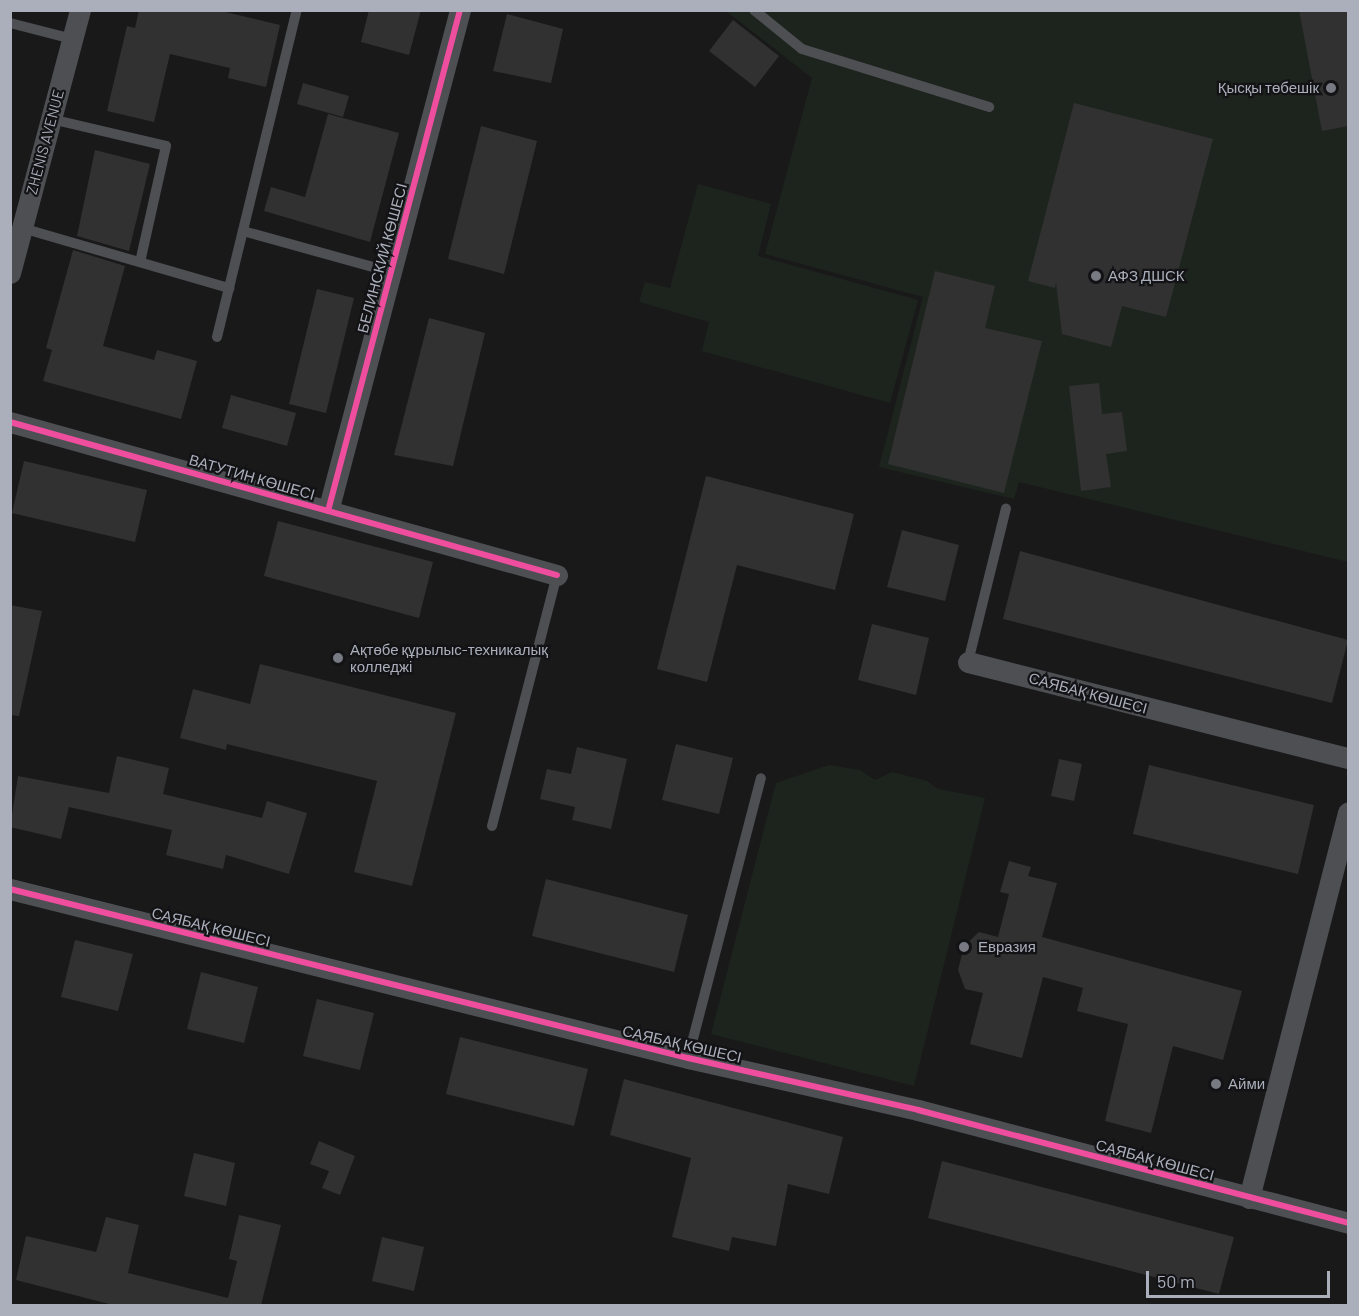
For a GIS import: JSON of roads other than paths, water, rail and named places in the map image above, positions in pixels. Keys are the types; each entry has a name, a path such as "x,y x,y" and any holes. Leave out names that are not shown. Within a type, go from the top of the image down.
{"street":[{"name":"ZHENIS AVENUE","path":"10,273 19,221 51,119 80,10"},
{"name":"БЕЛИНСКИЙ КӨШЕСІ","path":"328,511 460,10"},
{"name":"ВАТУТИН КӨШЕСІ","path":"10,422 557,575"},
{"name":"САЯБАҚ КӨШЕСІ","path":"968,662 1348,758"},
{"path":"1249,1198 1348,812"},
{"name":"САЯБАҚ КӨШЕСІ","path":"10,889 688,1058 918,1110 1348,1223"}],"lane":[{"path":"217,337 297,10"},
{"path":"754,10 802,49 989,107"},
{"path":"10,23 73,39"},
{"path":"51,119 166,146 140,262"},
{"path":"19,221 140,262 229,288"},
{"path":"243,231 391,272"},
{"path":"968,662 1006,509"},
{"path":"492,826 557,575"},
{"path":"688,1058 761,778"}],"place":[{"name":"Қысқы төбешік","path":"1331,88"},
{"name":"АФЗ ДШСК","path":"1096,276"},
{"name":"Ақтөбе құрылыс-техникалық колледжі","path":"338,658"},
{"name":"Евразия","path":"964,947"},
{"name":"Айми","path":"1216,1084"}]}
